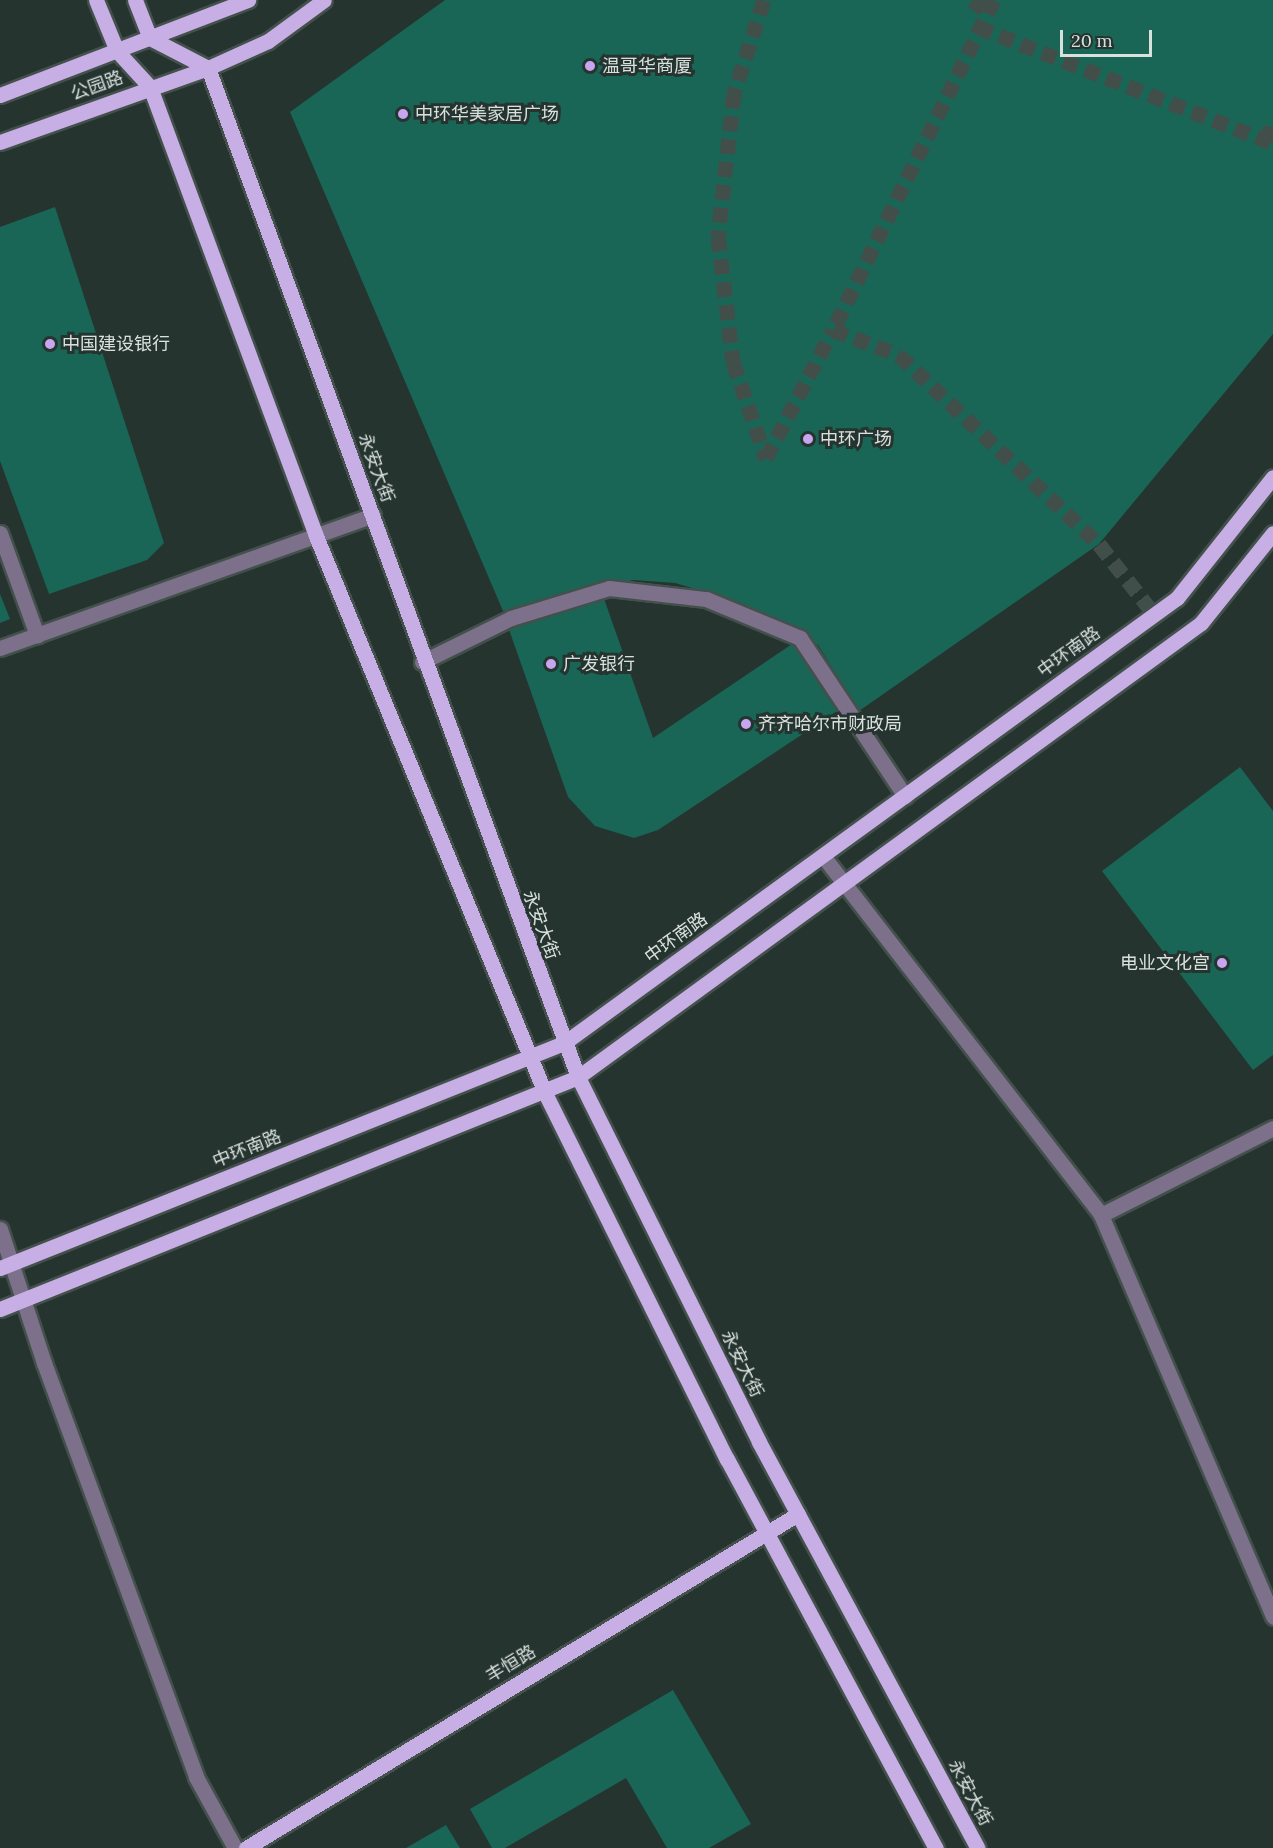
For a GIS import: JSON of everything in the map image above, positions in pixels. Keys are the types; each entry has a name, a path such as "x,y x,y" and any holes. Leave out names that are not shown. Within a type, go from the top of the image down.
{"main road":[{"path":"96,0 117,51 150,87 316,536 545,1093 766,1532 936,1848"},
{"path":"135,0 150,38 208,68"},
{"name":"公园路","path":"0,95 248,0"},
{"name":"公园路","path":"0,142 208,68 268,41 324,0"},
{"name":"永安大街","path":"208,68 373,515 422,662 578,1077 798,1514 978,1848"},
{"name":"中环南路","path":"6,1265 564,1043 1177,598 1273,477"},
{"path":"0,1310 545,1093 578,1077 1201,623 1273,533"},
{"name":"丰恒路","path":"246,1848 798,1514"}],"street":[{"path":"0,648 373,515"},
{"path":"0,533 38,635"},
{"path":"422,662 511,618 609,588 706,598 800,638 905,796"},
{"path":"823,856 1101,1215 1273,1617"},
{"path":"1101,1215 1273,1128"},
{"path":"0,1229 6,1265 24,1301 196,1777 235,1848"}],"building":[{"name":"中环广场","path":"445,0 1273,0 1273,334 1099,544 859,711 818,645 739,602 675,583 633,580 503,611 290,112"},
{"name":"中国建设银行","path":"55,207 164,543 147,560 49,594 0,461 0,227"},
{"name":"齐齐哈尔市财政局","path":"602,593 653,738 798,640 839,710 658,830 634,838 595,826 568,797 507,624"},
{"path":"0,594 10,619 0,623"},
{"name":"电业文化宫","path":"1240,767 1273,811 1273,1055 1253,1070 1102,871"},
{"path":"673,1690 751,1824 709,1848 667,1848 626,1778 505,1848 492,1848 470,1809"},
{"path":"446,1825 460,1848 406,1848"}],"tunnel":[{"path":"764,0 734,93 718,236 733,362 766,458 833,330"},
{"path":"972,0 986,10"},
{"path":"994,0 833,330 899,355 1099,544 1154,614"},
{"path":"978,27 1273,143"},
{"path":"1267,141 1273,119"}],"place":[{"name":"温哥华商厦","path":"590,66"},
{"name":"中环华美家居广场","path":"403,114"},
{"name":"中国建设银行","path":"50,344"},
{"name":"中环广场","path":"808,439"},
{"name":"广发银行","path":"551,664"},
{"name":"齐齐哈尔市财政局","path":"746,724"},
{"name":"电业文化宫","path":"1222,963"}]}
